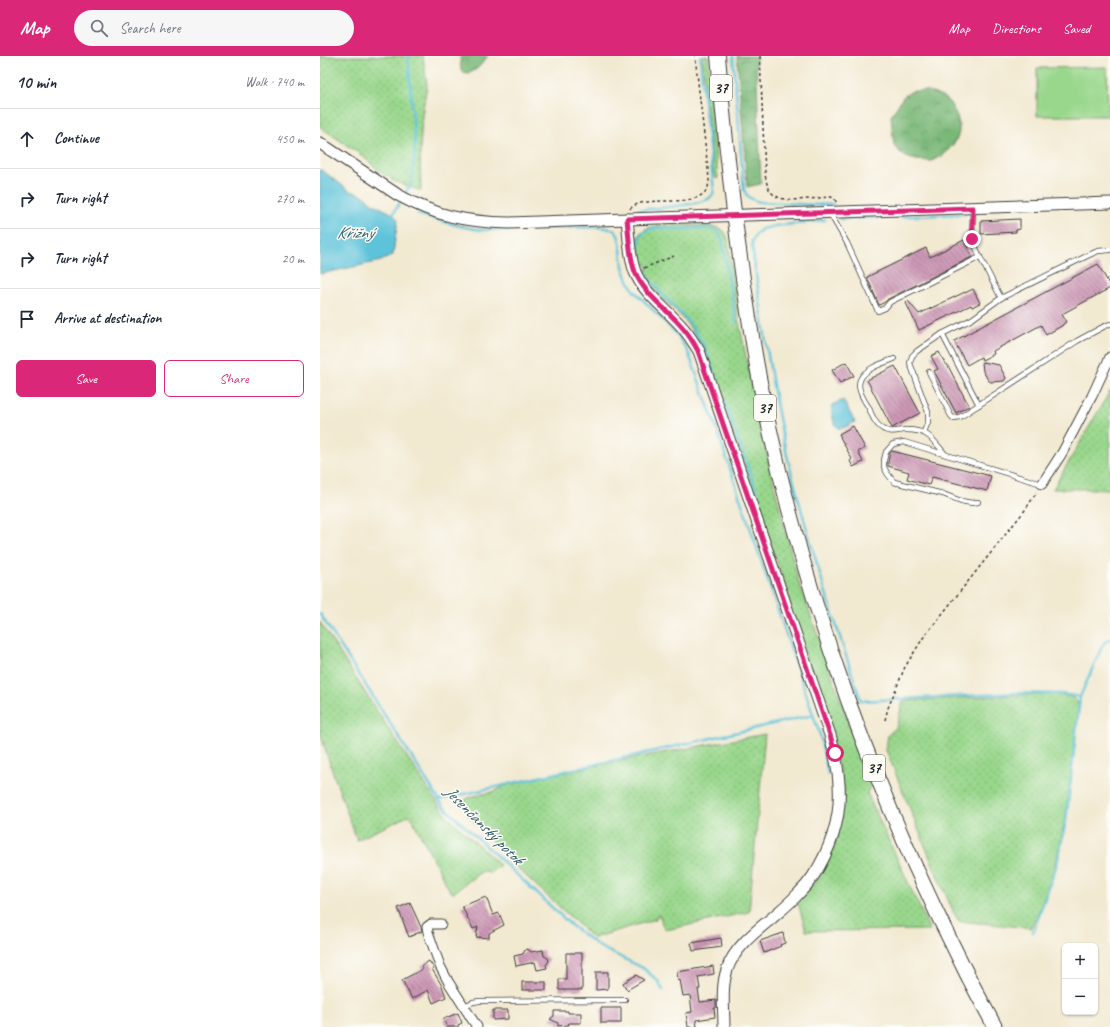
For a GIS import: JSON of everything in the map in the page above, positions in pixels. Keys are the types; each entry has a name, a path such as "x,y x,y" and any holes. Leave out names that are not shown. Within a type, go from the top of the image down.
{"main road":[{"name":"37","path":"718,56 734,216 759,375 775,455 805,567 834,659 868,754 939,918 995,1027"}],"street":[{"path":"320,143 398,195 420,206 444,215 479,222 509,223 1110,203"},
{"path":"627,219 631,257 635,272 649,292 683,328 698,351 830,735 838,773 838,813 825,855 816,873 800,893 752,935 731,960 725,979 724,1027"},
{"path":"1042,484 1062,453 1092,396 1110,357"},
{"path":"441,924 431,924 427,927 428,932 440,966 477,1027"}],"lane":[{"path":"973,208 972,239 1001,298"},
{"path":"835,213 832,217 878,311 885,308 890,302 980,257"},
{"path":"924,432 928,422 928,412 910,363 912,356 917,351 942,334 972,319 1001,298 1089,255 1110,250"},
{"path":"929,372 953,418 960,417 1077,340 1110,324"},
{"path":"942,334 979,405"},
{"path":"894,359 868,370 860,381 859,386 861,392 878,425 884,430 891,432 909,430 924,432 930,436 945,454"},
{"path":"978,502 972,503 961,501 943,494 894,482 884,467 886,452 893,444 904,442 1042,484"},
{"path":"464,1006 479,1001 625,1000"}],"path":[{"path":"627,219 631,208 636,204 642,202 687,200 702,195 708,186 709,178 695,56"},
{"path":"760,56 765,174 768,186 773,194 790,199 804,200 832,197 836,200 835,213"},
{"path":"647,267 674,256"},
{"path":"885,720 894,692 905,667 923,638 1025,510 1042,484"}],"green space":[{"path":"320,56 423,56 427,85 422,115 420,152 421,191 391,180 392,179 383,174 360,154 320,127"},
{"path":"460,56 488,56 476,70 465,73 461,70"},
{"path":"702,56 708,56 718,178 715,178 713,171"},
{"path":"737,56 756,56 761,184 747,187"},
{"path":"1107,67 1108,116 1037,116 1037,68"},
{"path":"912,91 927,91 943,97 950,103 957,116 959,132 956,141 943,156 931,161 909,158 903,155 894,146 891,116 903,97"},
{"path":"656,225 709,226 719,228 725,232 728,239 739,322 755,401 772,477 798,580 871,785 867,793 930,930 806,931 798,903 821,874 829,859 837,837 844,786 784,583 708,362 698,341 685,321 656,292 646,279 642,272 648,270 646,264 639,266 636,251 636,240 638,235 642,231"},
{"path":"1110,391 1110,489 1053,489"},
{"path":"320,622 439,805 448,817 500,865 490,873 485,871 482,872 453,893 450,891 410,815 357,840 320,733"},
{"path":"1018,695 1062,695 1073,698 1079,705 1070,791 1052,875 1043,902 1031,928 959,921 939,880 886,750 888,735 896,728 903,701"},
{"path":"765,734 749,912 666,930 662,924 660,916 656,916 656,919 593,938 514,865 516,861 511,854 506,854 493,842 479,822 476,824 467,812 464,803 466,799 493,792 506,785 540,777"}],"water":[{"name":"Křižný","path":"320,169 350,191 363,195 372,203 393,214 398,220 393,255 381,261 320,274"},
{"path":"843,400 855,422 839,428 835,423 832,413 832,405"}],"building":[{"path":"1020,219 1020,229 1016,230 1016,232 981,234 981,221"},
{"path":"964,240 972,257 888,299 879,305 867,277 926,248 930,257"},
{"path":"1098,264 1110,288 1062,314 1066,322 1063,325 1046,335 1041,325 993,351 994,354 982,360 981,357 967,365 954,341"},
{"path":"973,289 980,303 972,307 971,305 919,330 906,303 908,301 919,314"},
{"path":"939,352 969,406 956,413 934,371 938,369 931,356"},
{"path":"846,362 854,376 840,383 832,370"},
{"path":"982,362 999,365 1006,378 1004,381 991,382 988,380 983,371"},
{"path":"895,366 920,413 892,428 867,380"},
{"path":"853,426 865,448 858,452 863,462 853,467 850,461 852,459 839,434"},
{"path":"892,451 991,476 987,491 932,477 929,485 907,479 909,472 888,466 890,453"},
{"path":"486,897 493,915 499,913 504,925 489,933 489,938 476,937 478,927 473,929 462,906"},
{"path":"410,903 422,931 409,937 398,908"},
{"path":"783,933 785,943 764,953 760,941"},
{"path":"721,938 722,947 693,951 691,943"},
{"path":"528,949 531,952 543,950 544,956 548,958 549,961 546,965 547,968 537,970 535,962 516,966 514,956 523,954 525,950"},
{"path":"566,953 582,953 582,990 559,990 559,979 566,979"},
{"path":"429,961 434,968 432,969 442,986 446,997 433,1003 428,990 412,999 402,980 423,969 421,966"},
{"path":"713,966 714,974 698,977 700,989 698,989 700,1002 716,1000 716,1008 714,1008 715,1017 696,1020 697,1027 688,1027 686,1013 692,1012 690,995 683,996 680,980 678,981 677,972"},
{"path":"596,972 608,972 608,989 596,990"},
{"path":"636,975 644,980 627,990 623,983"},
{"path":"522,982 546,982 546,990 522,990"},
{"path":"601,1008 621,1008 621,1023 601,1023"},
{"path":"493,1010 508,1010 508,1019 493,1020"},
{"path":"554,1011 581,1013 581,1023 568,1023 569,1025 558,1026 558,1023 550,1019 554,1016"},
{"path":"458,1013 462,1023 458,1025 458,1027 447,1027 443,1019"}],"waterway":[{"name":"Jesenčanský potok","path":"404,195 412,182 415,146 408,56"},
{"path":"638,210 698,202 706,200 713,194 714,186 700,56"},
{"path":"733,56 744,190 748,197 761,202 816,205 833,204"},
{"name":"Jesenčanský potok","path":"391,215 402,199"},
{"path":"418,214 455,225 480,230 595,227 614,230 618,235 623,267 634,291 678,336 688,352 715,424 820,735 828,774"},
{"path":"840,219 964,214"},
{"path":"825,220 762,229 756,234 752,241 752,247 773,386 790,469 820,574 861,701 1018,693 1064,694 1080,697 1066,821 1057,864 1033,932"},
{"path":"736,322 722,239 718,233 714,230 697,228 662,228 648,230 643,233 640,239 639,247 643,267 659,291 689,322 706,350 759,498"},
{"name":"Jesenčanský potok","path":"320,614 443,806 572,926 600,947 643,968 658,981 663,990"},
{"path":"1080,697 1103,644 1110,639"},
{"path":"438,800 813,715"}],"route":[{"path":"835,753 698,351 683,328 649,292 635,272 631,257 627,219 973,208 972,239"}]}
